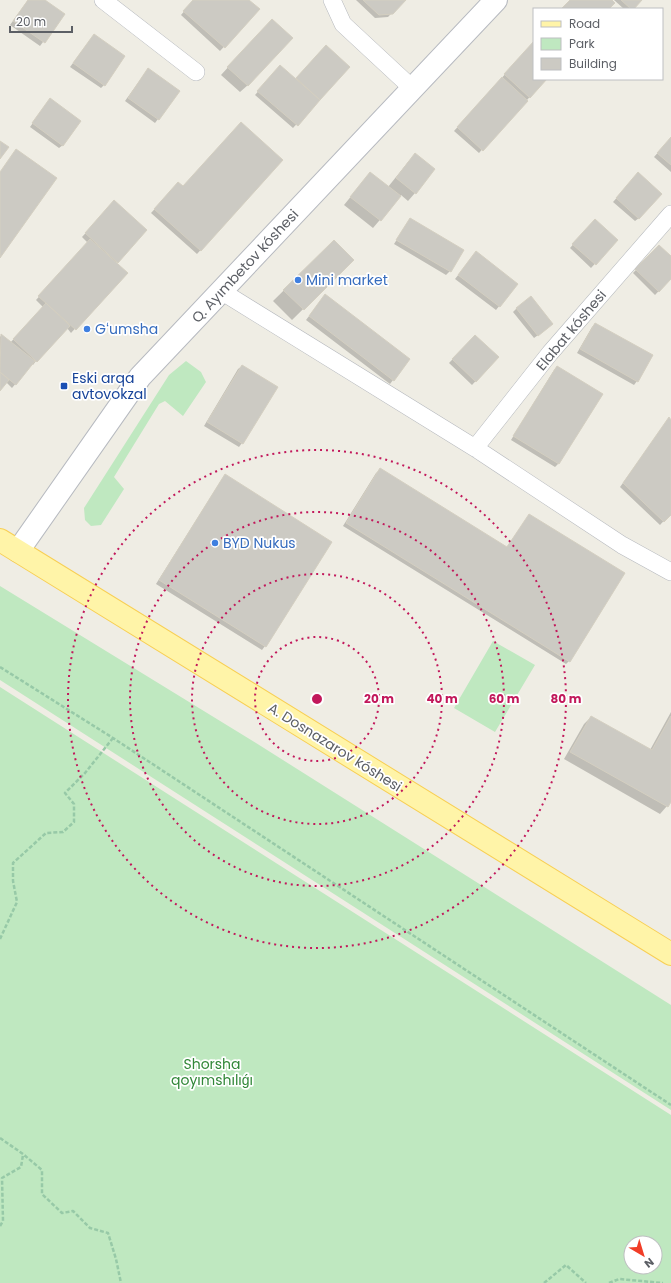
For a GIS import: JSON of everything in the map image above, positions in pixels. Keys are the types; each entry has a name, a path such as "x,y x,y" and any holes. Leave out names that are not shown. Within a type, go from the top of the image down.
{"main road":[{"name":"A. Dosnazarov kóshesi","path":"0,540 671,954"}],"street":[{"path":"103,0 196,72"},
{"path":"332,0 342,24 413,89"},
{"name":"Q. Ayımbetov kóshesi","path":"18,551 140,377 496,0"},
{"name":"Elabat kóshesi","path":"474,448 550,353 671,214"},
{"path":"221,291 474,448 622,544 669,567"}],"path":[{"path":"0,667 113,738 671,1105"},
{"path":"0,939 17,902 13,881 13,863 46,833 63,832 74,822 74,804 65,794 85,773 113,738"},
{"path":"0,1138 23,1154 42,1170 42,1194 62,1214 73,1211 90,1228 108,1233 116,1259 121,1283"},
{"path":"0,1226 3,1220 2,1178 21,1167 23,1154"},
{"path":"544,1283 566,1265 586,1283"},
{"path":"609,1283 619,1279 663,1283"}],"green space":[{"path":"186,361 201,372 206,382 183,416 165,401 159,404 114,477 124,489 101,525 91,526 85,520 84,508 169,375"},
{"path":"0,586 256,743 671,1005 671,1110 0,680"},
{"path":"493,641 535,665 495,732 454,708"},
{"name":"Shorsha qoyımshılıǵı","path":"0,687 671,1115 671,1283 0,1283"}],"building":[{"path":"28,0 45,0 65,14 45,43 13,21"},
{"path":"193,0 249,0 260,9 225,48 183,11"},
{"path":"363,0 406,0 393,14 379,15"},
{"path":"570,0 612,0 615,3 610,8 562,8"},
{"path":"621,0 642,0 635,8 630,8"},
{"path":"272,19 293,38 248,86 227,67"},
{"path":"94,34 125,56 105,86 73,63"},
{"path":"533,42 533,80 546,80 530,98 504,74"},
{"path":"326,45 350,67 320,100 296,78"},
{"path":"280,65 320,100 298,126 257,91"},
{"path":"148,68 180,91 159,120 128,98"},
{"path":"502,77 528,101 483,151 457,127"},
{"path":"50,98 81,121 63,146 32,123"},
{"path":"241,122 283,160 201,251 154,209 178,182 183,186"},
{"path":"671,137 671,165 657,153"},
{"path":"0,141 9,147 0,159"},
{"path":"16,149 57,178 0,258 0,172"},
{"path":"415,153 435,169 416,194 396,178"},
{"path":"370,172 401,196 381,221 350,197"},
{"path":"638,172 662,194 639,219 616,198"},
{"path":"114,200 147,230 118,263 85,233"},
{"path":"410,218 464,250 451,272 396,240"},
{"path":"595,219 618,240 596,265 572,244"},
{"path":"90,239 128,273 76,330 38,296"},
{"path":"334,240 354,260 304,310 283,290"},
{"path":"659,245 671,256 671,279 659,292 635,269"},
{"path":"476,251 518,284 500,307 458,275"},
{"path":"325,294 410,359 394,381 309,316"},
{"path":"531,296 553,324 538,336 516,308"},
{"path":"46,303 70,326 37,362 13,339"},
{"path":"595,323 653,355 638,382 580,349"},
{"path":"1,334 35,361 16,385 0,372"},
{"path":"475,335 499,357 476,382 452,359"},
{"path":"242,365 278,387 243,444 207,422"},
{"path":"557,366 603,394 559,464 513,436"},
{"path":"0,372 9,380 0,391"},
{"path":"669,417 671,420 671,515 664,522 623,483"},
{"path":"380,468 507,547 529,514 625,573 570,662 346,523"},
{"path":"225,474 332,542 266,647 159,580"},
{"path":"591,716 652,750 671,716 671,802 668,807 570,752"}],"place":[{"name":"Mini market","path":"298,280"},
{"name":"Gʻumsha","path":"87,329"},
{"name":"Eski arqa avtovokzal","path":"64,386"},
{"name":"BYD Nukus","path":"215,543"}]}
